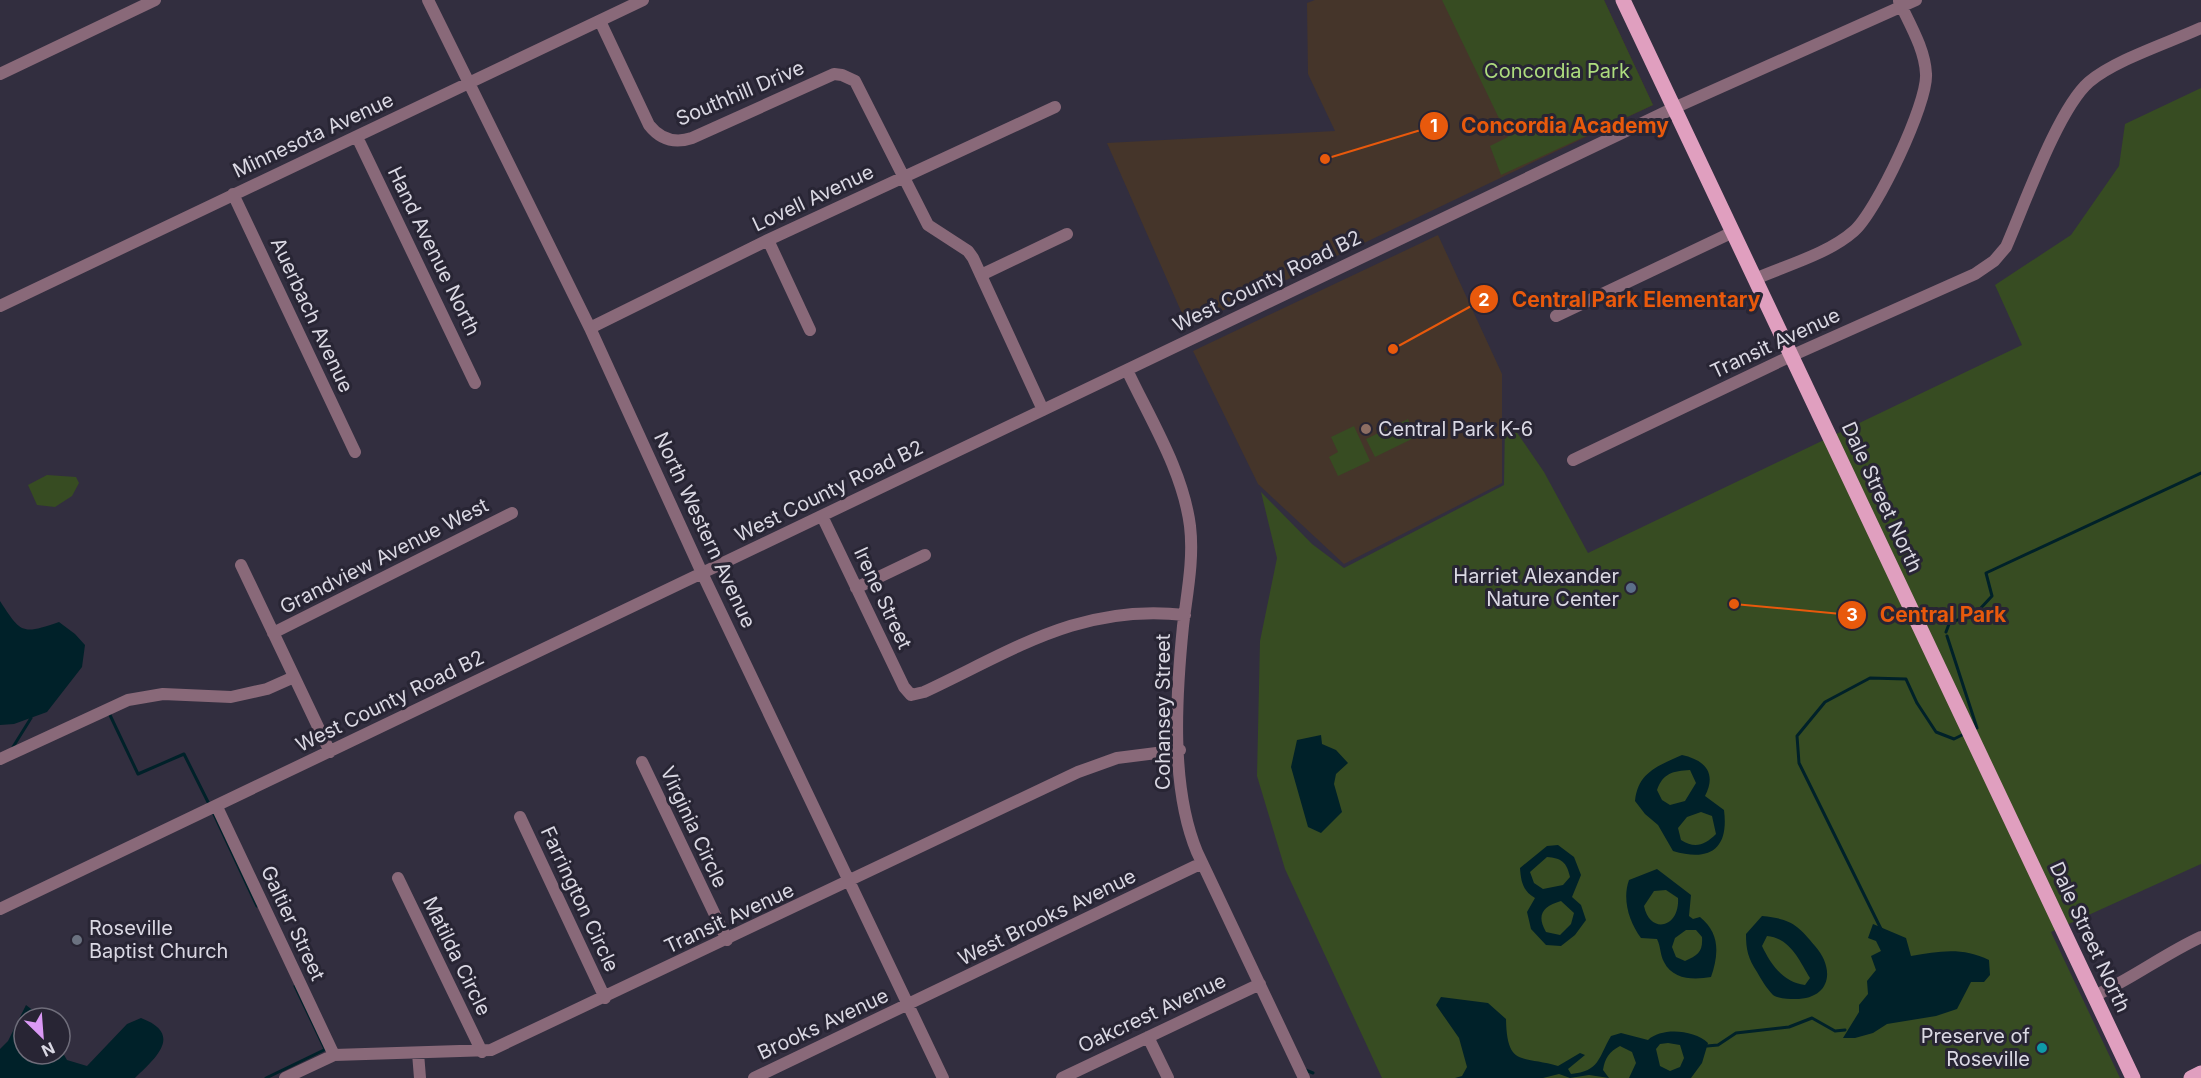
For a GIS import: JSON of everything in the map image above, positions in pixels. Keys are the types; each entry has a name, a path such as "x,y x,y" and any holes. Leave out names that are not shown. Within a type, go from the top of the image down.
{"main road":[{"name":"Dale Street North","path":"1623,0 2133,1078"},
{"path":"2191,1078 2201,1074"}],"street":[{"path":"0,74 155,0"},
{"name":"North Western Avenue","path":"428,0 590,328 702,573 943,1078"},
{"name":"Minnesota Avenue","path":"0,306 643,0"},
{"name":"West County Road B2","path":"0,909 1674,108 1900,3 1916,0"},
{"path":"1755,279 1842,240 1864,222 1875,205 1926,86 1925,62 1900,3"},
{"name":"Southhill Drive","path":"600,21 649,125 661,136 685,140 828,77 842,75 849,77 859,86 903,178"},
{"name":"Transit Avenue","path":"1573,460 1791,356 1975,274 1994,261 2006,247 2064,115 2079,92 2110,68 2201,28"},
{"name":"Lovell Avenue","path":"590,328 768,240 1055,107"},
{"name":"Hand Avenue North","path":"357,137 475,383"},
{"path":"903,178 933,231 968,251 1043,410"},
{"name":"Auerbach Avenue","path":"233,194 355,452"},
{"path":"1556,316 1733,232"},
{"path":"981,275 1067,234"},
{"path":"768,240 810,330"},
{"name":"Cohansey Street","path":"1127,370 1174,470 1187,508 1191,547 1179,687 1184,815 1202,863 1304,1078"},
{"name":"Grandview Avenue West","path":"273,633 512,513"},
{"name":"Irene Street","path":"822,516 904,687 911,695 924,692 1045,634 1083,620 1139,612 1185,615"},
{"path":"856,588 925,555"},
{"path":"241,566 330,752"},
{"path":"0,759 128,700 163,694 231,697 267,689 294,677"},
{"name":"Transit Avenue","path":"285,1078 334,1055 482,1052 605,998 1096,764 1139,753 1180,750"},
{"name":"Virginia Circle","path":"642,762 727,940"},
{"name":"Galtier Street","path":"217,807 334,1055"},
{"name":"Farrington Circle","path":"520,817 605,998"},
{"name":"West Brooks Avenue","path":"908,1005 1202,863"},
{"name":"Matilda Circle","path":"398,878 482,1052"},
{"path":"2094,996 2127,980 2162,956 2201,937"},
{"name":"Oakcrest Avenue","path":"1062,1078 1260,984"},
{"name":"Brooks Avenue","path":"754,1078 908,1005"},
{"path":"1149,1037 1168,1078"},
{"path":"418,1053 420,1078"}],"shaded area":[{"path":"1315,0 1604,0 1653,105 1188,327 1107,143 1335,131 1308,74 1307,3"},
{"name":"Central Park K-6","path":"1438,235 1502,374 1502,483 1344,564 1258,484 1193,351"}],"green space":[{"name":"Concordia Park","path":"1442,0 1604,0 1653,105 1501,175 1490,146 1508,137"},
{"path":"2201,88 2201,864 2051,932 2120,1078 1382,1078 1285,869 1257,776 1260,641 1277,558 1261,492 1312,544 1344,568 1504,485 1505,421 1509,421 1544,472 1588,553 2022,345 1995,285 2071,235 2119,166 2125,124"},
{"path":"1408,419 1416,437 1375,457 1366,439"},
{"path":"1354,426 1370,461 1338,476 1329,457 1338,452 1331,437"},
{"path":"47,475 76,477 79,483 72,496 55,507 37,505 28,485"}],"water":[{"path":"0,601 13,620 23,628 37,629 59,622 85,645 82,667 47,712 14,724 0,725"},
{"path":"1321,735 1322,744 1336,750 1348,763 1336,774 1334,784 1342,812 1321,833 1308,827 1291,767 1297,740"},
{"path":"1682,755 1697,760 1707,769 1710,781 1705,796 1724,810 1725,823 1720,843 1707,853 1697,855 1673,851 1658,825 1635,801 1640,783 1651,771","holes":["1690,770 1696,783 1685,801 1670,805 1662,800 1657,790 1662,780 1674,772","1701,812 1712,816 1716,834 1700,844 1686,843 1681,840 1678,828 1687,817"]},
{"path":"1558,845 1574,857 1581,875 1572,897 1581,905 1586,920 1575,935 1561,946 1546,945 1531,929 1527,912 1535,898 1525,889 1521,878 1520,868 1547,846","holes":["1547,857 1556,858 1565,864 1570,877 1563,885 1543,889 1534,883 1530,872","1561,901 1574,913 1571,924 1560,935 1546,932 1542,921 1543,912"]},
{"path":"1657,869 1691,895 1689,916 1693,919 1700,917 1707,923 1716,944 1711,977 1691,978 1678,975 1668,968 1657,939 1641,938 1628,910 1626,895 1629,880","holes":["1666,890 1678,898 1677,908 1670,921 1658,924 1647,915 1644,906 1654,891","1686,930 1696,930 1702,937 1702,946 1699,952 1685,961 1676,957 1672,947 1675,938"]},
{"path":"1762,916 1793,924 1803,932 1822,955 1827,973 1822,989 1807,998 1787,999 1773,995 1751,962 1746,934","holes":["1767,936 1788,945 1798,957 1810,978 1805,985 1797,984 1785,977 1770,960 1762,946"]},
{"path":"1873,924 1906,938 1911,956 1941,952 1970,953 1989,960 1990,975 1984,982 1971,982 1957,1009 1936,1016 1887,1024 1873,1033 1855,1038 1843,1038 1859,1012 1859,1005 1868,994 1867,981 1876,970 1871,956 1881,951 1876,941 1868,938"},
{"path":"1441,997 1488,1003 1506,1019 1509,1045 1513,1053 1519,1057 1558,1066 1580,1053 1585,1055 1568,1069 1571,1074 1588,1070 1593,1066 1611,1036 1621,1033 1648,1040 1661,1033 1687,1033 1708,1043 1702,1063 1691,1078 1629,1078 1636,1063 1632,1052 1620,1046 1610,1053 1605,1062 1603,1070 1609,1078 1589,1075 1570,1078 1559,1074 1543,1078 1455,1078 1462,1076 1467,1067 1459,1038 1436,1005","holes":["1660,1044 1680,1045 1684,1058 1680,1067 1670,1071 1660,1066 1656,1049"]},
{"path":"141,1018 154,1024 161,1031 163,1038 158,1054 135,1078 0,1078 0,1049 12,1033 12,1066 72,1066 72,1062 87,1066 127,1024"}],"waterway":[{"path":"1946,632 1949,624 1979,610 1992,596 1986,573 2201,473"},
{"path":"1947,636 1977,728"},
{"path":"1882,931 1799,763 1797,736 1825,702 1870,678 1906,679 1917,703 1936,732 1954,739 1962,735"},
{"path":"109,713 138,774 184,754 210,806"},
{"path":"13,747 31,718"},
{"path":"213,812 257,906"},
{"path":"295,986 325,1049"},
{"path":"1707,1046 1718,1045 1736,1033 1789,1027 1812,1018 1835,1031 1845,1030"},
{"path":"266,1078 326,1049"},
{"path":"1303,1069 1313,1073"}],"place":[{"name":"Concordia Academy","path":"1325,159"},
{"name":"Central Park Elementary","path":"1393,349"},
{"name":"Central Park K-6","path":"1366,429"},
{"name":"Harriet Alexander Nature Center","path":"1631,588"},
{"name":"Central Park","path":"1734,604"},
{"name":"Roseville Baptist Church","path":"77,940"},
{"name":"Preserve of Roseville","path":"2042,1048"}]}
